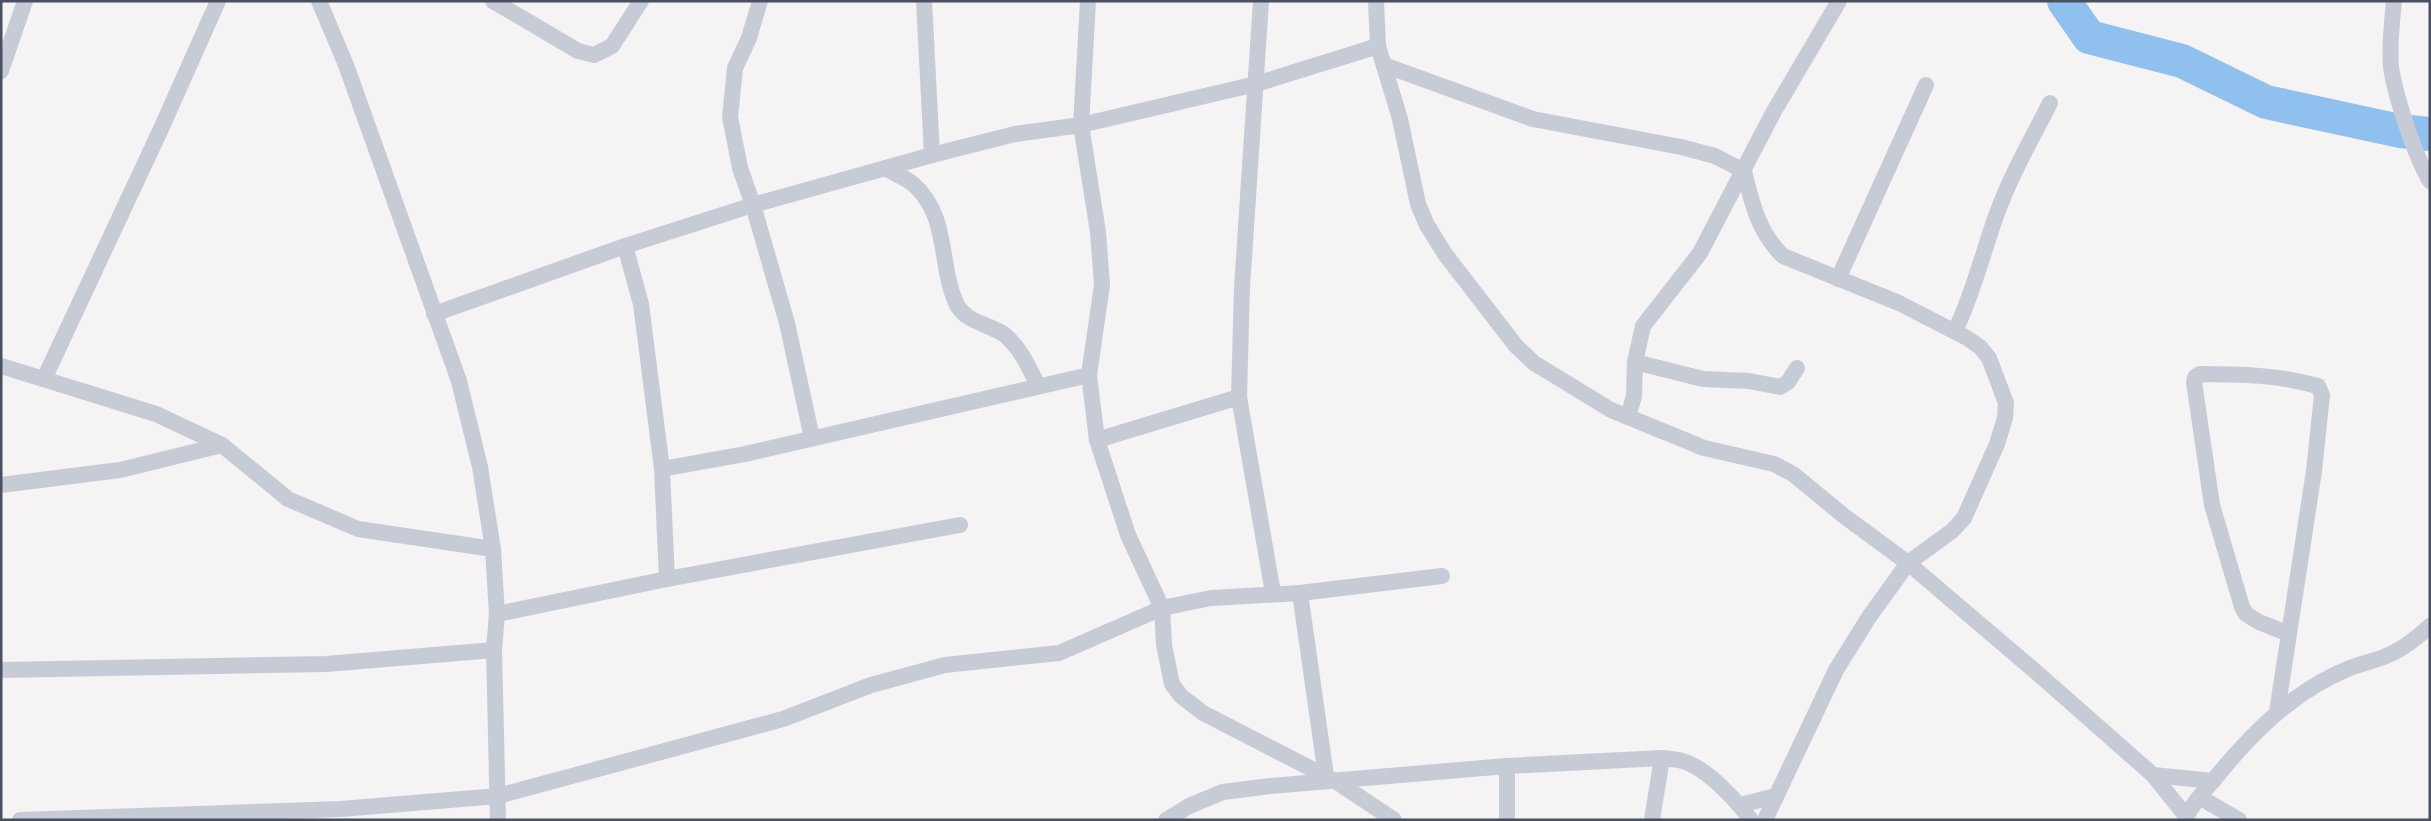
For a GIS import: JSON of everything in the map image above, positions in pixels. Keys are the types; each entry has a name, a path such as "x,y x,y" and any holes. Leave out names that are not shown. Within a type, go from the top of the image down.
{"street":[{"path":"1,71 25,1"},
{"path":"44,379 160,131 218,1"},
{"path":"318,1 346,65 459,381 480,467 492,549 497,614 494,650 498,820"},
{"path":"493,1 578,51 594,55 612,46 641,1"},
{"path":"760,1 749,38 735,68 730,116 740,168 753,205 787,322 812,438"},
{"path":"924,1 932,155"},
{"path":"1088,1 1082,125 1098,232 1102,285 1089,375 1097,440 1128,535 1162,608 1164,644 1172,684 1181,696 1211,718 1332,779 1394,820"},
{"path":"1260,1 1242,287 1239,397 1273,593"},
{"path":"1376,1 1378,46 1400,119 1418,204 1426,225 1445,254 1516,346 1534,363 1582,394 1628,417 1704,448 1774,464 1793,474 1844,516 1908,563 2153,775 2186,818 2213,781 2261,726 2277,712 2311,688 2350,668 2388,656 2430,626"},
{"path":"1628,417 1634,396 1634,362 1644,326 1700,253 1773,113 1839,1"},
{"path":"2394,1 2390,39 2391,68 2409,132 2430,181"},
{"path":"434,314 625,246 753,205 1015,134 1082,125 1256,84 1378,46"},
{"path":"1384,65 1533,119 1681,147 1715,156 1744,171 1762,230 1771,244 1783,256 1899,303 1955,331 1980,347 1989,358 2004,396 2006,404 2005,418 1997,444 1964,518 1952,531 1908,563 1868,616 1836,670 1765,820"},
{"path":"1838,279 1926,85"},
{"path":"1955,331 1969,301 1996,216 2029,143 2050,103"},
{"path":"887,169 913,184 930,203 940,229 948,276 958,306 977,323 1003,334 1021,352 1038,386"},
{"path":"625,246 641,304 662,469 667,579"},
{"path":"1634,362 1703,379 1749,381 1780,387 1788,382 1797,368"},
{"path":"1,366 156,414 222,445 288,499 358,529 492,549"},
{"path":"2277,712 2289,634 2314,471 2322,395 2318,386 2308,383 2252,374 2200,374 2195,376 2194,382 2212,505 2235,589 2246,614 2259,622 2289,634"},
{"path":"662,469 812,438 1089,375"},
{"path":"1097,440 1239,397"},
{"path":"1,485 120,470 222,445"},
{"path":"497,614 667,579 960,525"},
{"path":"20,820 340,815 498,796 783,719 871,685 944,665 1008,660 1059,653 1162,608 1211,598 1273,593 1300,594 1442,576"},
{"path":"1300,594 1332,779"},
{"path":"1,670 326,664 494,650"},
{"path":"1652,820 1662,758"},
{"path":"1166,820 1189,813 1223,792 1270,786 1332,779 1507,766 1662,758 1683,761 1701,769 1740,805 1751,820"},
{"path":"1507,766 1507,820"},
{"path":"2153,775 2213,781"},
{"path":"1740,805 1776,796"},
{"path":"2201,798 2239,820"}],"waterway":[{"path":"2064,1 2089,37 2182,61 2266,102 2400,131 2430,134"}]}
